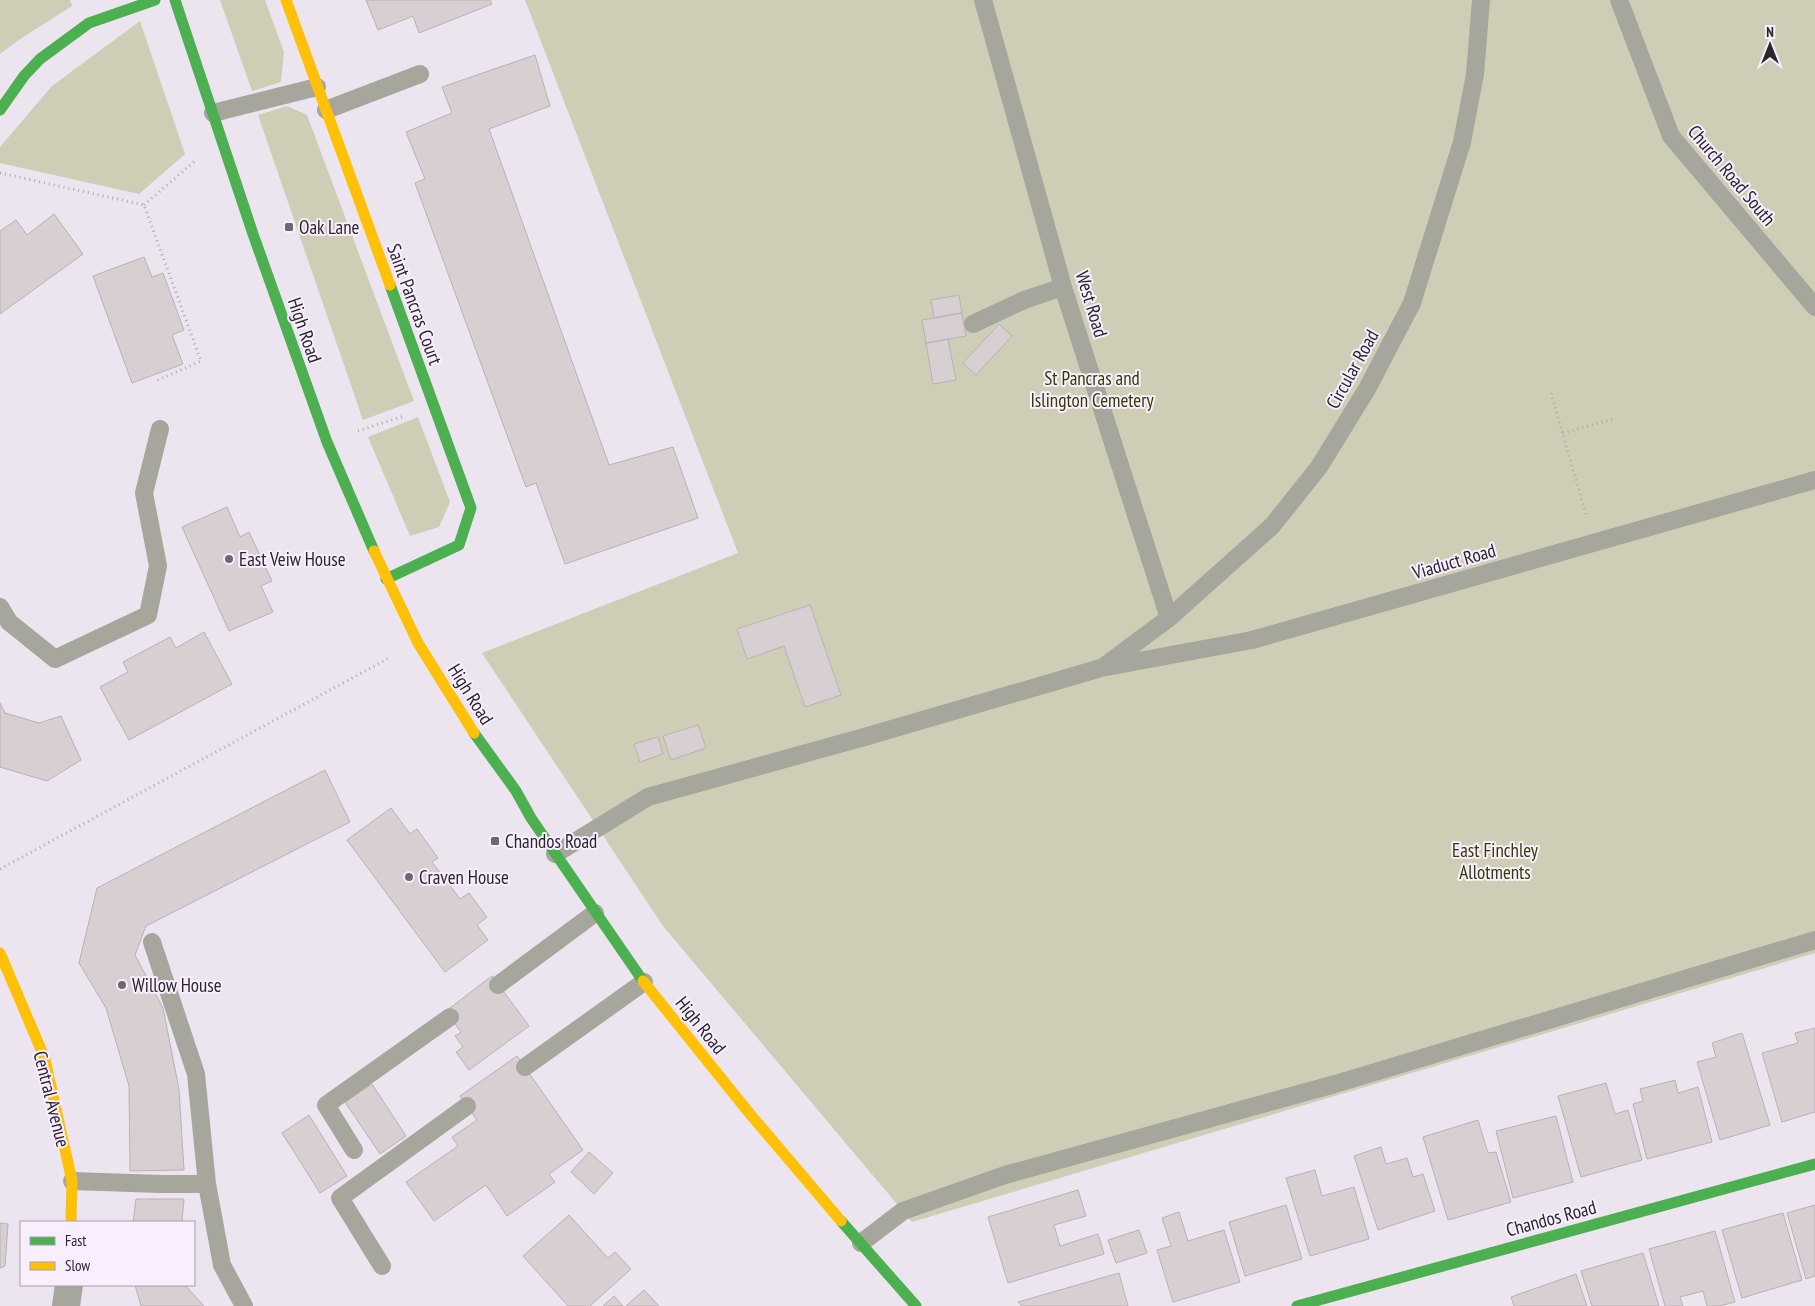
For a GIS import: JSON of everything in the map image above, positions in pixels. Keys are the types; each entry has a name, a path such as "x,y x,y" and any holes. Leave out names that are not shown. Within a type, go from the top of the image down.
{"street":[{"path":"0,110 24,76 40,59 89,23 155,0"},
{"name":"High Road","path":"175,0 327,442 386,579 418,643 474,733 516,791 555,854 644,982 826,1205 916,1306"},
{"name":"Saint Pancras Court","path":"286,0 471,508 459,545 386,579"},
{"name":"Central Avenue","path":"0,953 45,1060 72,1181 71,1221"},
{"name":"Chandos Road","path":"1297,1306 1815,1164"},
{"path":"66,1306 69,1286"}],"lane":[{"name":"West Road","path":"983,0 1064,287 1169,618"},
{"name":"Circular Road","path":"1101,668 1169,618 1272,526 1313,474 1367,389 1412,303 1462,142 1475,74 1481,0"},
{"name":"Church Road South","path":"1619,0 1671,136 1815,307"},
{"path":"326,110 420,74"},
{"path":"213,113 317,86"},
{"path":"974,324 1024,300 1064,287"},
{"path":"0,607 8,622 55,659 148,615 158,566 144,493 160,429"},
{"name":"Viaduct Road","path":"1101,668 1252,640 1815,480"},
{"path":"555,854 648,797 868,736 1101,668"},
{"path":"498,984 595,913"},
{"path":"861,1243 904,1211 1005,1175 1335,1084 1815,940"},
{"path":"152,942 196,1074 207,1184 222,1265 244,1306"},
{"path":"524,1067 644,982"},
{"path":"354,1150 326,1105 450,1017"},
{"path":"382,1266 340,1198 468,1106"},
{"path":"72,1181 207,1184"}],"path":[{"path":"144,206 221,138"},
{"path":"0,173 144,206"},
{"path":"144,206 201,361 156,381"},
{"path":"1550,393 1594,543"},
{"path":"327,442 433,406"},
{"path":"1563,433 1613,419"},
{"path":"0,869 418,643"}],"green space":[{"path":"0,0 70,0 72,6 0,54"},
{"path":"220,0 265,0 284,52 281,82 252,91"},
{"name":"St Pancras and Islington Cemetery","path":"525,0 1815,0 1815,953 912,1222 663,926 482,653 738,553"},
{"path":"140,21 185,154 139,194 0,163 0,147 52,86"},
{"path":"287,106 307,115 414,401 363,420 258,115"},
{"path":"418,417 450,502 439,527 410,536 368,437"}],"building":[{"path":"366,0 490,0 492,4 419,33 413,16 378,30"},
{"path":"535,55 550,106 489,129 609,465 673,447 698,518 565,564 536,483 526,487 415,183 425,179 406,132 452,113 442,87"},
{"path":"54,214 83,254 0,314 0,231 16,220 27,235"},
{"path":"144,257 152,277 163,273 184,330 172,335 183,364 132,383 93,276"},
{"path":"959,295 962,313 934,318 931,300"},
{"path":"962,313 966,336 926,343 922,320"},
{"path":"999,324 1012,336 976,375 963,363"},
{"path":"948,339 956,380 933,384 926,343"},
{"name":"East Veiw House","path":"227,507 240,537 249,532 272,581 261,586 273,612 229,631 182,527"},
{"path":"810,605 841,695 805,707 784,646 747,659 737,629"},
{"path":"204,632 232,684 129,740 100,687 128,672 123,662 170,637 176,648"},
{"path":"0,703 5,713 39,723 61,716 81,760 47,781 0,767"},
{"path":"698,725 706,748 671,760 663,736"},
{"path":"658,737 663,754 640,762 634,744"},
{"name":"Willow House","path":"325,770 350,822 146,926 135,955 163,1008 179,1089 184,1170 130,1171 129,1086 106,1008 79,963 97,888"},
{"name":"Craven House","path":"391,808 410,834 417,829 438,858 432,862 460,899 469,893 487,917 477,925 488,940 445,972 347,840"},
{"path":"492,976 529,1026 469,1070 456,1052 463,1047 455,1036 461,1032 446,1011"},
{"path":"1815,1028 1815,1112 1782,1122 1762,1053 1798,1043 1795,1033"},
{"path":"1742,1033 1770,1125 1720,1140 1697,1062 1716,1057 1712,1043"},
{"path":"517,1056 583,1150 549,1174 555,1182 507,1216 486,1185 434,1221 406,1182 458,1146 452,1137 477,1120 460,1096"},
{"path":"1675,1080 1678,1093 1698,1087 1712,1142 1647,1159 1633,1104 1643,1101 1640,1089"},
{"path":"1606,1083 1615,1114 1628,1110 1642,1160 1581,1177 1558,1096"},
{"path":"372,1084 406,1136 380,1154 345,1102"},
{"path":"309,1115 347,1176 320,1193 282,1133"},
{"path":"1556,1116 1573,1182 1513,1198 1496,1131"},
{"path":"1478,1120 1488,1153 1496,1152 1511,1202 1448,1220 1423,1137"},
{"path":"1381,1147 1386,1164 1407,1158 1413,1177 1423,1174 1435,1211 1378,1230 1354,1156"},
{"path":"589,1152 613,1173 594,1194 571,1172"},
{"path":"1315,1170 1322,1196 1354,1187 1369,1239 1310,1256 1286,1178"},
{"path":"1078,1190 1086,1216 1054,1225 1060,1246 1098,1234 1104,1254 1008,1283 988,1217"},
{"path":"136,1199 184,1199 182,1221 133,1221"},
{"path":"1286,1205 1302,1259 1245,1276 1229,1222"},
{"path":"1815,1205 1815,1276 1806,1279 1787,1213"},
{"path":"1179,1212 1188,1241 1224,1230 1240,1282 1173,1302 1157,1250 1171,1246 1162,1218"},
{"path":"1783,1213 1802,1280 1742,1298 1722,1230"},
{"path":"569,1215 608,1258 615,1252 631,1269 590,1306 568,1306 523,1256"},
{"path":"0,1223 8,1224 5,1266 0,1268"},
{"path":"1139,1230 1147,1253 1116,1263 1108,1240"},
{"path":"1715,1231 1735,1302 1719,1306 1707,1306 1703,1291 1680,1297 1683,1306 1665,1306 1649,1249"},
{"path":"1643,1253 1659,1306 1592,1306 1581,1271"},
{"path":"1119,1273 1128,1306 1022,1306 1018,1302"},
{"path":"1576,1274 1587,1306 1514,1306 1511,1297"},
{"path":"135,1286 186,1286 204,1306 141,1306"},
{"path":"644,1290 659,1306 626,1306"},
{"path":"614,1296 623,1306 603,1306"}],"traffic: fast":[{"path":"0,110 24,76 40,59 89,23 155,0"},
{"path":"175,0 253,234 327,442 374,551"},
{"path":"386,579 459,545 471,508 390,285"},
{"path":"474,733 516,791 531,818 643,981"},
{"path":"1297,1306 1815,1164"},
{"path":"841,1221 916,1306"}],"traffic: slow":[{"path":"286,0 390,285"},
{"path":"374,551 418,643 474,733"},
{"path":"0,953 45,1059 72,1181 71,1221"},
{"path":"643,981 750,1114 841,1221"}],"place":[{"name":"Oak Lane","path":"289,227"},
{"name":"East Veiw House","path":"229,559"},
{"name":"Chandos Road","path":"495,841"},
{"name":"Craven House","path":"409,877"},
{"name":"Willow House","path":"122,985"}],"park label":[{"name":"East Finchley Allotments","path":"1495,861"}]}
